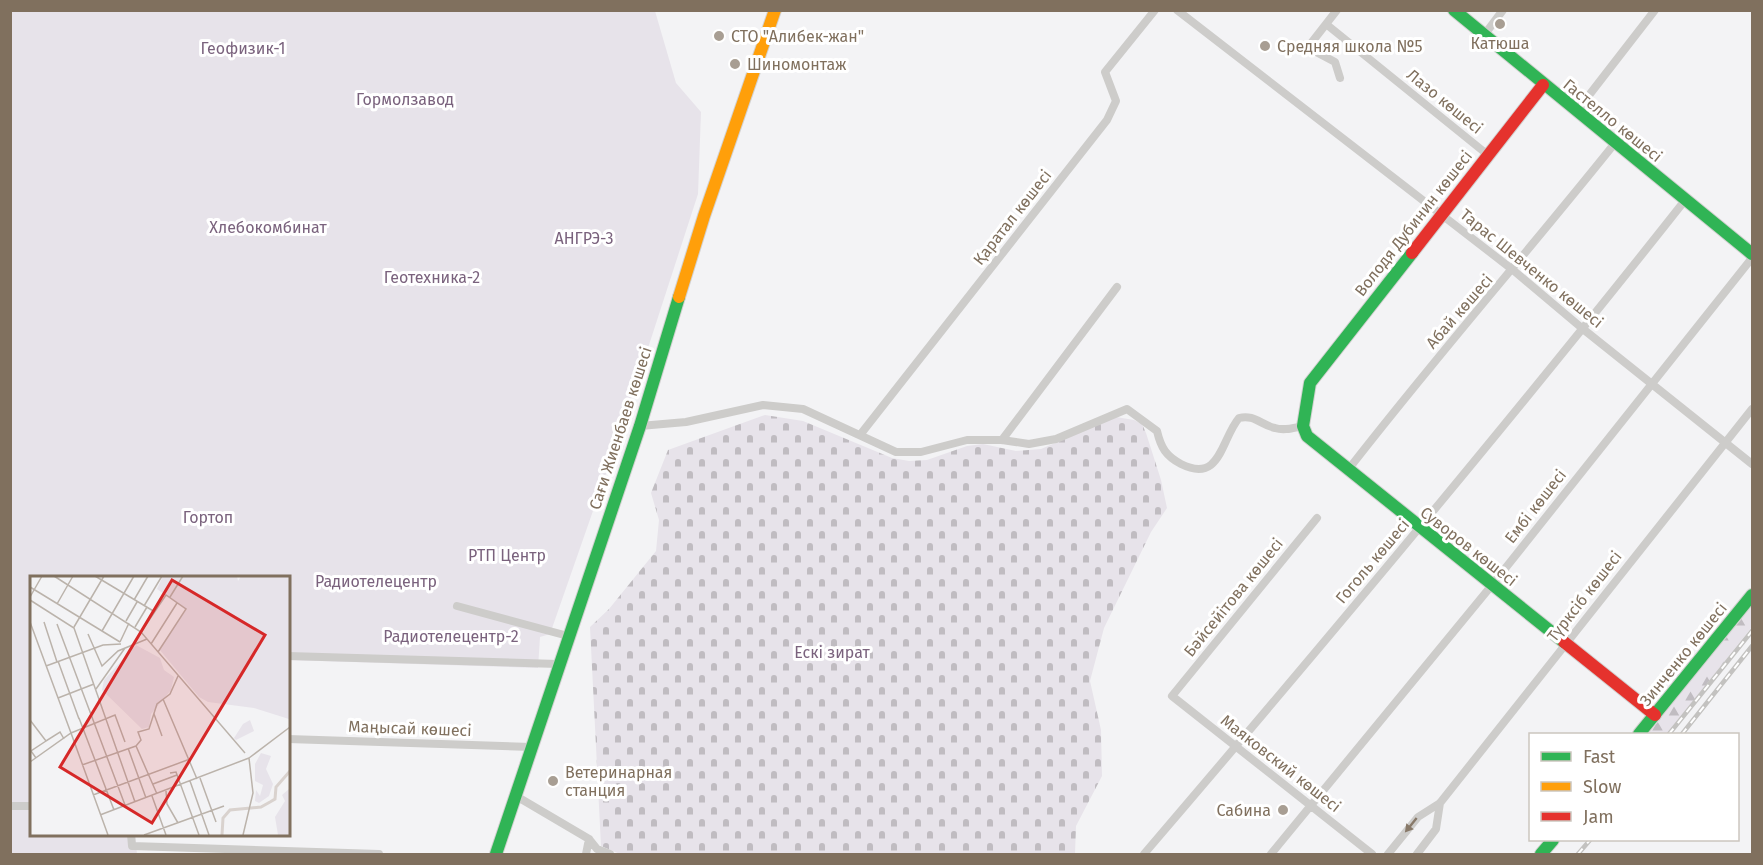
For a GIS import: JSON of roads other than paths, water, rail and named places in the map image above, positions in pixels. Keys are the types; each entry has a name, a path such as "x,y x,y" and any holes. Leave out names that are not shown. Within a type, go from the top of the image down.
{"street":[{"name":"Сағи Жиенбаев көшесі","path":"495,855 640,426 704,216 775,10"},
{"name":"Қаратал көшесі","path":"860,435 1107,120 1116,101 1105,72 1155,10"},
{"name":"Тарас Шевченко көшесі","path":"1176,10 1513,270 1583,330 1726,441 1752,464"},
{"path":"1337,10 1312,42 1318,53 1335,62 1340,78"},
{"name":"Гастелло көшесі","path":"1454,10 1752,256"},
{"path":"1485,34 1503,10"},
{"path":"1576,112 1655,10"},
{"name":"Лазо көшесі","path":"1326,24 1488,155"},
{"name":"Володя Дубинин көшесі","path":"1303,426 1310,383 1543,85"},
{"name":"Абай көшесі","path":"1348,470 1409,392 1513,270 1615,143"},
{"name":"Гоголь көшесі","path":"1144,855 1583,330 1686,200"},
{"name":"Ембі көшесі","path":"1271,855 1492,585 1752,256"},
{"path":"1002,440 1117,286"},
{"path":"640,426 686,422 763,405 803,409 896,452 921,452 967,440 1002,440 1029,444 1056,439 1126,409 1157,431 1160,446 1168,456 1197,469 1214,463 1239,418 1254,417 1274,428 1284,430 1303,426"},
{"name":"Түрксіб көшесі","path":"1388,855 1418,817 1440,802 1752,409"},
{"name":"Суворов көшесі","path":"1303,426 1307,436 1348,470 1655,715"},
{"name":"Бәйсейітова көшесі","path":"1172,696 1317,518"},
{"name":"Зинченко көшесі","path":"1641,733 1752,595"},
{"path":"457,606 568,636"},
{"path":"290,656 558,664"},
{"name":"Маяковский көшесі","path":"1172,696 1372,855"},
{"name":"Маңысай көшесі","path":"290,739 531,747"},
{"path":"516,796 589,839 597,849 610,855"},
{"name":"Түрксіб көшесі","path":"1417,855 1436,829 1440,802"},
{"path":"10,806 30,806"},
{"path":"131,835 132,846 379,855"},
{"path":"586,855 589,839"},
{"path":"1541,855 1552,841"}],"railway":[{"path":"1670,733 1752,631"},
{"path":"1683,733 1752,646"},
{"path":"1578,854 1589,841"}],"place":[{"name":"Катюша","path":"1500,24"},
{"name":"СТО \"Алибек-жан\"","path":"719,36"},
{"name":"Средняя школа №5","path":"1265,46"},
{"name":"Шиномонтаж","path":"735,64"},
{"name":"Ветеринарная станция","path":"553,781"},
{"name":"Сабина","path":"1283,810"}],"park label":[{"name":"Геофизик-1","path":"243,48"},
{"name":"Гормолзавод","path":"405,99"},
{"name":"Хлебокомбинат","path":"268,227"},
{"name":"АНГРЭ-3","path":"584,238"},
{"name":"Геотехника-2","path":"432,277"},
{"name":"Гортоп","path":"208,517"},
{"name":"РТП Центр","path":"507,555"},
{"name":"Радиотелецентр","path":"376,581"},
{"name":"Радиотелецентр-2","path":"451,636"},
{"name":"Ескі зират","path":"832,652"}]}
